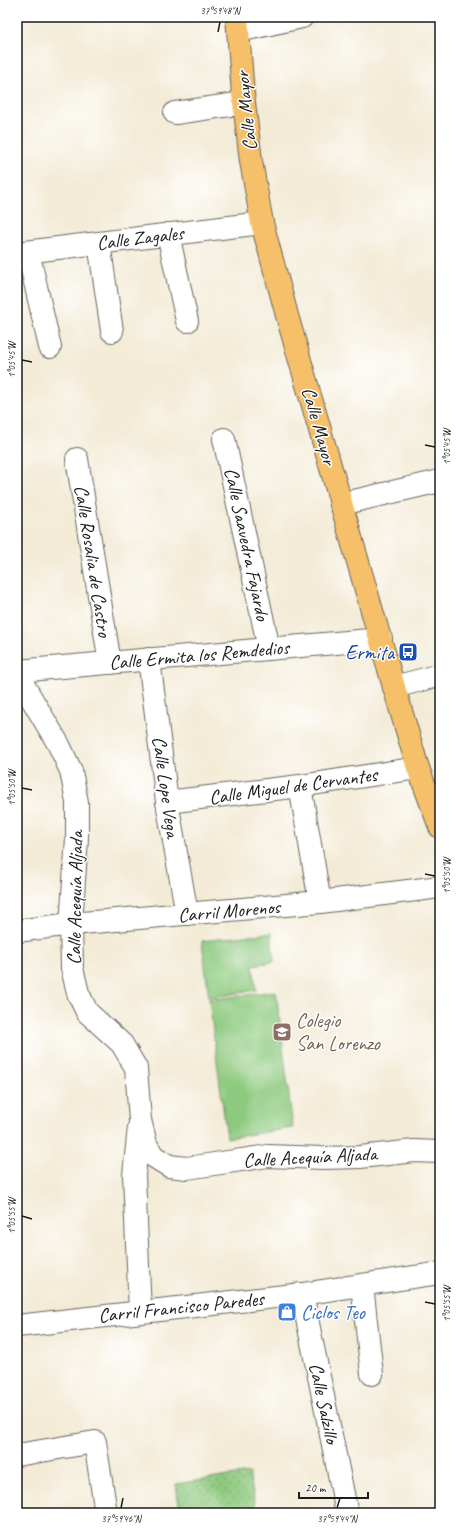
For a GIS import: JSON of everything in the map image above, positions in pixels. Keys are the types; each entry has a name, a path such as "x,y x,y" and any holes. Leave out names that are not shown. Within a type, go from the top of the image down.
{"main road":[{"name":"Calle Mayor","path":"238,24 244,103 251,161 262,223 394,687 418,768 440,827"}],"street":[{"path":"238,24 302,17"},
{"path":"175,113 244,103"},
{"name":"Calle Zagales","path":"22,253 262,223"},
{"path":"168,234 187,321"},
{"path":"99,243 112,331"},
{"path":"22,253 50,347"},
{"name":"Calle Saavedra Fajardo","path":"224,439 269,649"},
{"name":"Calle Rosalia de Castro","path":"77,459 110,663"},
{"path":"341,504 440,481"},
{"name":"Calle Ermita los Remdedios","path":"17,671 381,639"},
{"name":"Calle Lope Vega","path":"148,659 167,802 187,914"},
{"name":"Calle Acequía Aljada","path":"17,674 58,745 71,771 77,802 77,838 71,924 72,968 78,993 87,1012 122,1044 136,1068 140,1120 146,1144 153,1156 169,1166 187,1168 268,1156 323,1158 360,1157 414,1151 440,1152"},
{"path":"394,687 440,675"},
{"name":"Calle Miguel de Cervantes","path":"167,802 300,786 418,768"},
{"path":"300,786 320,902"},
{"name":"Carril Morenos","path":"17,931 71,924 320,902 440,887"},
{"path":"140,1120 134,1175 140,1312"},
{"name":"Carril Francisco Paredes","path":"17,1326 302,1294 440,1273"},
{"path":"362,1285 372,1374"},
{"name":"Calle Salzillo","path":"302,1294 347,1513"},
{"path":"17,1455 95,1442 106,1513"}],"green space":[{"path":"271,933 274,962 253,965 256,990 209,998 202,941"},
{"path":"276,991 293,1128 227,1138 209,1000"},
{"path":"249,1473 257,1513 180,1513 176,1484"}],"place":[{"name":"Ermita","path":"408,652"},
{"name":"Colegio San Lorenzo","path":"282,1032"},
{"name":"Ciclos Teo","path":"287,1312"}]}
